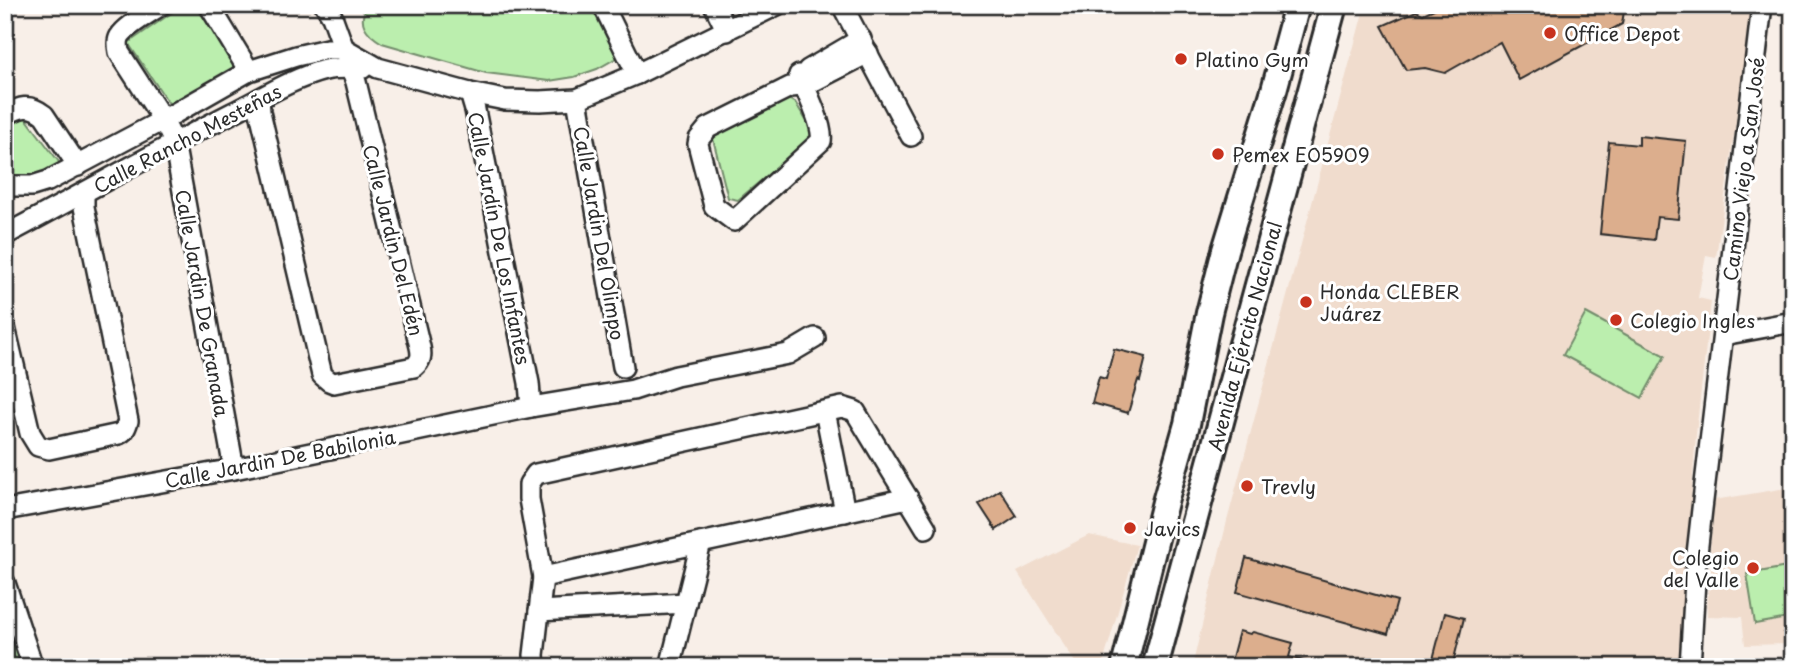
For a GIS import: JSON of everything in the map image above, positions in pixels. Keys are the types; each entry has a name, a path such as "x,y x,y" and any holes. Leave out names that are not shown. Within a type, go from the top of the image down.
{"main road":[{"name":"Avenida Ejército Nacional","path":"1124,667 1187,424 1209,313 1225,250 1297,5"},
{"name":"Avenida Ejército Nacional","path":"1154,667 1334,5"},
{"path":"1187,424 1180,475 1182,482 1189,488 1203,491"},
{"path":"1165,502 1172,514 1173,557 1178,581"}],"street":[{"name":"Calle Jardin De Granada","path":"161,5 123,32 118,46 119,52 174,142 234,469"},
{"path":"209,5 249,71"},
{"path":"603,5 637,74"},
{"path":"714,5 727,31"},
{"name":"Calle Rancho Mesteñas","path":"5,186 32,186 48,181 249,71 327,49 345,49 378,68 505,100 540,102 577,99 637,74 777,5"},
{"path":"842,5 911,136"},
{"name":"Camino Viejo a San José","path":"1690,667 1696,563 1762,5"},
{"name":"Calle Jardin Del Edén","path":"259,99 322,375 334,383 414,367 422,356 359,95 335,9"},
{"path":"798,83 822,132 821,141 734,221 714,206 699,139 708,128 864,46"},
{"name":"Calle Rancho Mesteñas","path":"5,235 84,194 174,142 291,83 338,68 378,68"},
{"name":"Calle Jardín De Los Infantes","path":"470,93 528,383 530,407"},
{"name":"Calle Jardin Del Olimpo","path":"577,99 623,367"},
{"path":"5,115 24,106 39,111 78,166"},
{"path":"5,327 30,433 38,446 49,449 123,431 128,421 84,194"},
{"path":"1723,335 1793,322"},
{"name":"Calle Jardin De Babilonia","path":"5,510 234,469 530,407 633,390 676,376 788,354 815,338"},
{"path":"535,667 543,578 529,499 529,484 536,474 842,407 855,411 926,528"},
{"path":"825,411 845,512"},
{"path":"543,578 908,498"},
{"path":"670,667 701,543"},
{"path":"5,583 33,667"},
{"path":"539,611 686,603"}],"shaded area":[{"path":"1365,5 1753,5 1716,257 1706,255 1698,298 1711,301 1696,434 1679,667 1192,667 1227,521"},
{"name":"Colegio del Valle","path":"1793,487 1793,644 1745,645 1742,617 1707,616 1709,571 1719,566 1719,556 1710,550 1714,500"},
{"path":"1089,535 1137,545 1102,667 1078,667 1017,572"}],"green space":[{"path":"183,5 195,5 239,69 172,108 128,43"},
{"path":"369,5 599,5 620,56 597,69 574,77 549,81 486,73 382,43 372,36 363,22"},
{"path":"785,98 795,102 812,130 810,139 738,200 728,198 713,139 717,133"},
{"path":"25,117 62,166 28,181 5,178 5,130"},
{"path":"1586,313 1665,356 1642,398 1563,355"},
{"path":"1793,566 1793,617 1755,624 1747,574"},
{"path":"5,608 38,667 5,667"}],"building":[{"path":"1443,5 1625,5 1622,24 1519,80 1500,42 1445,73 1425,68 1406,70 1382,26 1416,11 1423,14"},
{"path":"1639,136 1686,141 1678,219 1657,217 1654,240 1600,234 1609,142 1639,145"},
{"path":"1114,349 1146,357 1128,413 1092,403 1099,377 1106,379"},
{"path":"1000,490 1017,516 996,530 979,504"},
{"path":"1246,558 1397,601 1388,634 1237,592"},
{"path":"1445,613 1464,618 1452,667 1431,667"},
{"path":"1239,631 1293,643 1289,657 1311,663 1311,667 1230,665"}],"place":[{"name":"Office Depot","path":"1550,33"},
{"name":"Platino Gym","path":"1181,59"},
{"name":"Pemex E05909","path":"1218,154"},
{"name":"Honda CLEBER Juárez","path":"1306,302"},
{"name":"Colegio Ingles","path":"1616,320"},
{"name":"Trevly","path":"1247,486"},
{"name":"Javics","path":"1130,528"},
{"name":"Colegio del Valle","path":"1753,568"}]}
